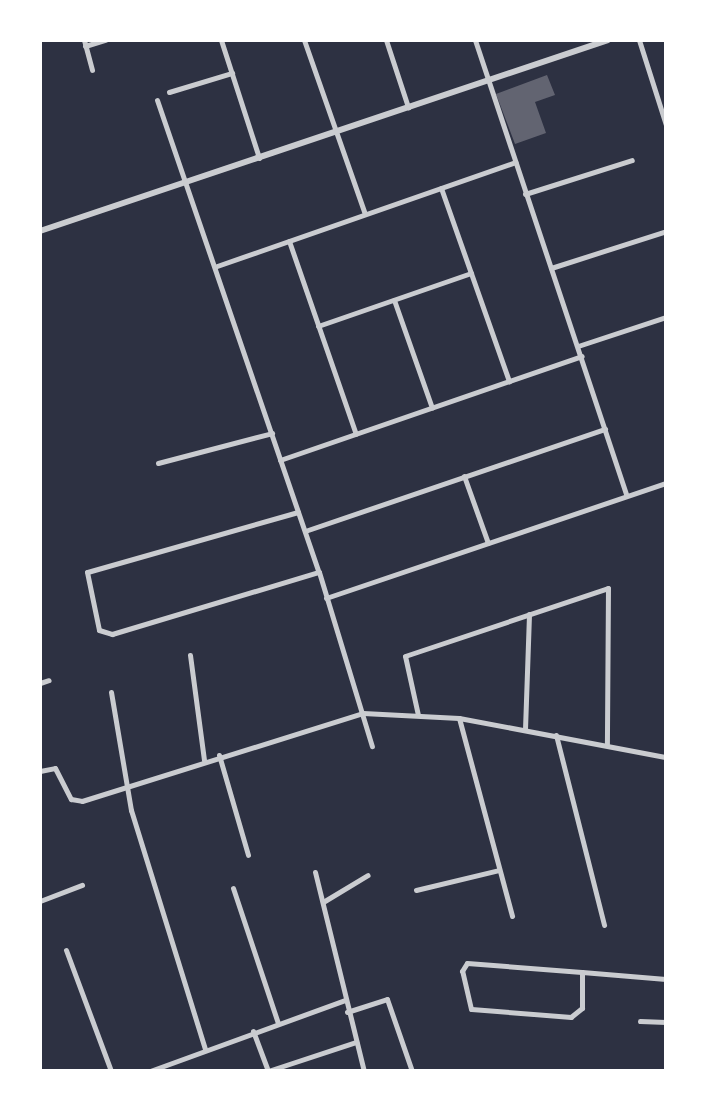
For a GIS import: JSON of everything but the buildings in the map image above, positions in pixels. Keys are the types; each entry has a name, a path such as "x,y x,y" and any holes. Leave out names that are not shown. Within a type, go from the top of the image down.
{"street":[{"path":"92,70 85,43 105,40"},
{"path":"221,40 259,158"},
{"path":"304,40 365,214"},
{"path":"386,40 409,109"},
{"path":"475,40 626,495"},
{"path":"40,231 608,40"},
{"path":"639,40 666,125"},
{"path":"169,92 232,73"},
{"path":"157,100 217,266 319,572 372,746"},
{"path":"525,194 632,160"},
{"path":"217,266 515,162"},
{"path":"441,188 509,381"},
{"path":"551,268 666,231"},
{"path":"289,241 356,434"},
{"path":"318,326 471,273"},
{"path":"394,300 432,408"},
{"path":"578,346 666,317"},
{"path":"280,460 582,356"},
{"path":"305,531 605,429"},
{"path":"158,463 272,433"},
{"path":"464,476 488,543"},
{"path":"326,598 666,483"},
{"path":"298,512 87,572 99,630 112,634 319,572"},
{"path":"418,715 405,656 611,590 607,744"},
{"path":"525,729 529,614"},
{"path":"190,655 204,760"},
{"path":"40,683 49,680"},
{"path":"111,692 127,789 205,1049"},
{"path":"40,771 55,768 61,773 75,802 127,789 219,755 363,713 459,718 666,757"},
{"path":"459,718 512,916"},
{"path":"556,735 604,925"},
{"path":"219,755 248,855"},
{"path":"416,890 499,870"},
{"path":"315,872 347,1012 364,1071"},
{"path":"323,902 368,875"},
{"path":"40,901 82,885"},
{"path":"233,888 278,1023"},
{"path":"66,950 111,1071"},
{"path":"582,972 582,1008 571,1017 471,1009 462,971 467,963 582,972 666,979"},
{"path":"347,1012 387,999 412,1071"},
{"path":"150,1071 345,1000"},
{"path":"640,1021 666,1022"},
{"path":"253,1031 268,1071 356,1042"}]}
